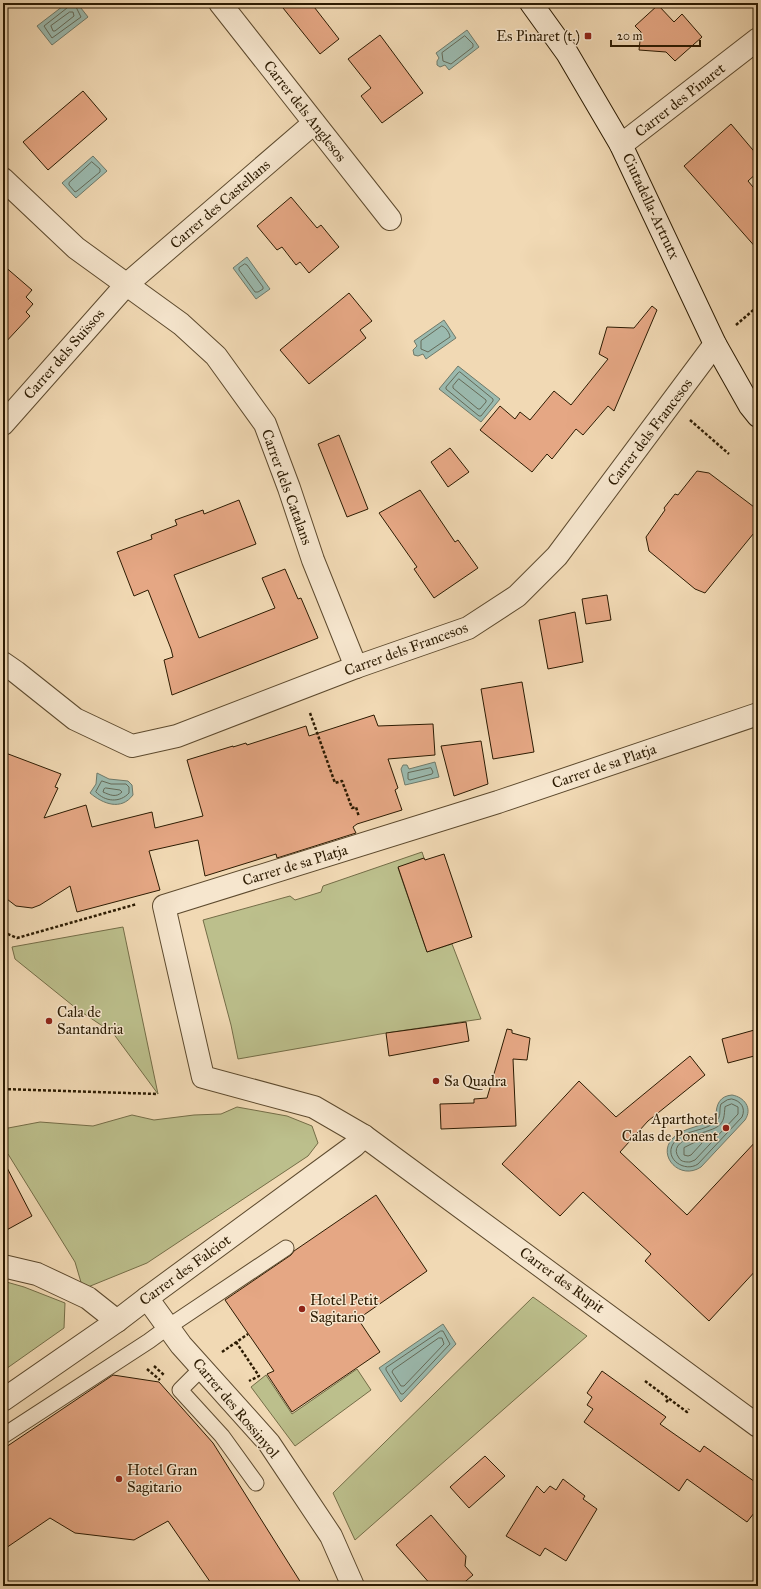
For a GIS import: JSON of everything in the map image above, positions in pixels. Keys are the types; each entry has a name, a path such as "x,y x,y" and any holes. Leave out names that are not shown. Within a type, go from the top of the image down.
{"street":[{"name":"Carrer dels Anglesos","path":"220,3 390,219"},
{"name":"Ciutadella-Artrutx","path":"531,3 567,53 622,145 715,344 750,406 758,416"},
{"name":"Carrer des Pinaret","path":"622,145 758,39"},
{"name":"Carrer des Castellans","path":"126,285 314,123"},
{"name":"Carrer dels Catalans","path":"3,179 76,248 180,324 216,356 265,424 289,488 313,560 356,667"},
{"name":"Carrer dels Suïssos","path":"3,424 126,285"},
{"name":"Carrer dels Francesos","path":"3,663 75,719 132,746 177,736 356,667 468,628 517,596 557,556 715,344"},
{"name":"Carrer de sa Platja","path":"364,1136 314,1107 203,1077 164,906 498,802 758,714"},
{"name":"Carrer des Falciot","path":"3,1400 117,1321 146,1298 354,1146 364,1136"},
{"name":"Carrer des Rupit","path":"364,1136 758,1426"},
{"path":"3,1266 37,1274 88,1298 117,1321"},
{"name":"Carrer des Rossinyol","path":"146,1298 181,1345 269,1443 331,1536 353,1586"}],"lane":[{"path":"3,1436 149,1341 286,1248"},
{"path":"202,1368 180,1390 222,1436 256,1483"}],"path":[{"path":"736,325 758,306"},
{"path":"671,403 729,454"},
{"path":"302,688 335,783 342,781 352,808 356,807 361,821"},
{"path":"3,932 17,938 138,904"},
{"path":"3,1089 158,1094"},
{"path":"224,1350 248,1334"},
{"path":"236,1342 259,1376 248,1382"},
{"path":"221,1353 226,1359"},
{"path":"144,1366 162,1382 166,1377 149,1361"},
{"path":"645,1381 687,1412 691,1406"},
{"path":"666,1402 669,1399"}],"green space":[{"path":"422,852 424,858 398,868 427,952 452,944 481,1019 386,1033 238,1059 231,1025 203,920 290,896 295,900 321,892 323,886"},
{"path":"123,927 158,1094 113,1033 77,1009 15,959 12,947"},
{"path":"237,1107 287,1116 312,1126 318,1143 308,1156 147,1263 83,1289 75,1262 8,1154 3,1153 3,1129 40,1122 93,1126 132,1115 154,1120 194,1115 221,1114"},
{"path":"3,1281 24,1287 65,1303 64,1328 3,1371"},
{"path":"533,1297 587,1336 355,1540 333,1493"},
{"path":"357,1369 371,1390 295,1446 251,1387 266,1375 292,1414"}],"water":[{"path":"67,3 77,3 88,17 52,45 37,26"},
{"path":"467,30 479,47 449,70 445,65 440,67 437,65 439,58 436,53"},
{"path":"93,156 107,171 76,198 62,183"},
{"path":"247,257 270,289 256,299 233,268"},
{"path":"444,320 456,338 426,359 423,354 418,356 414,355 413,350 417,346 414,341"},
{"path":"458,366 500,399 481,422 439,389"},
{"path":"435,762 439,777 405,785 401,769 403,765 407,765 409,769"},
{"path":"97,773 109,779 128,781 132,785 133,795 123,803 118,804 106,803 95,797 90,793 96,784"},
{"path":"732,1095 740,1098 748,1107 745,1120 701,1167 693,1171 686,1171 673,1165 667,1153 668,1146 672,1139 682,1132 711,1120 716,1116 720,1101 724,1097"},
{"path":"443,1324 456,1344 401,1402 379,1368"}],"building":[{"path":"279,3 311,3 339,39 320,54"},
{"path":"658,5 674,22 682,14 702,37 675,61 666,52 639,50 641,32 635,26"},
{"path":"380,35 423,93 382,123 361,96 371,88 348,59"},
{"path":"83,91 107,119 48,170 23,142"},
{"path":"731,124 758,156 758,172 748,181 758,193 758,250 684,166"},
{"path":"291,197 317,228 321,225 339,247 309,273 300,262 296,265 282,247 277,250 257,226"},
{"path":"3,265 32,290 26,297 33,304 26,312 30,316 3,345"},
{"path":"349,293 372,321 360,330 366,338 309,384 280,350"},
{"path":"652,306 657,310 614,411 608,406 583,435 576,429 552,459 547,454 532,472 480,430 500,406 515,419 520,412 530,420 554,391 571,405 608,359 599,354 607,327 634,328"},
{"path":"339,435 368,509 347,517 318,444"},
{"path":"450,448 469,472 448,487 431,462"},
{"path":"697,471 709,473 758,510 758,528 705,593 695,589 649,551 646,537 665,510 664,508 675,494 678,495"},
{"path":"420,490 455,542 458,540 478,568 434,598 414,569 417,567 379,513"},
{"path":"239,500 256,544 174,575 199,638 275,608 262,578 285,569 298,599 301,598 318,638 172,695 164,660 173,657 171,649 148,590 134,596 117,552 152,539 151,535 177,525 175,520 203,510 204,514"},
{"path":"607,595 611,620 586,624 582,599"},
{"path":"575,612 583,662 548,669 539,620"},
{"path":"522,682 534,752 493,759 481,689"},
{"path":"374,715 378,726 433,724 435,755 388,759 398,788 395,790 402,810 357,824 353,827 356,833 277,858 276,854 205,876 198,840 149,851 160,890 77,912 70,886 40,905 32,908 16,906 3,896 3,752 61,774 55,787 58,788 44,818 86,805 92,827 152,812 155,828 203,816 187,760 233,746 246,743 247,745 306,726 309,736"},
{"path":"481,741 488,784 454,796 441,746"},
{"path":"444,854 472,937 427,952 398,867 424,858 425,860"},
{"path":"466,1022 469,1041 389,1056 386,1033"},
{"path":"507,1029 512,1030 512,1033 530,1038 527,1060 513,1059 516,1126 441,1129 440,1104 474,1103 474,1099 487,1098"},
{"path":"758,1029 758,1055 728,1063 722,1039"},
{"path":"690,1056 705,1075 648,1121 620,1152 687,1215 758,1139 758,1268 709,1321 645,1261 651,1254 583,1192 560,1216 502,1164 579,1081 616,1117"},
{"path":"3,1160 32,1216 3,1232"},
{"name":"Hotel Petit Sagitario","path":"376,1195 427,1271 358,1319 380,1352 292,1412 267,1374 274,1371 225,1300"},
{"path":"602,1371 666,1417 660,1424 700,1452 704,1446 758,1484 758,1508 747,1522 687,1479 679,1491 584,1422 593,1409 587,1405 592,1397 587,1393"},
{"name":"Hotel Gran Sagitario","path":"113,1375 159,1382 213,1443 303,1586 213,1586 168,1521 134,1540 75,1533 50,1518 3,1550 3,1449"},
{"path":"485,1456 505,1476 469,1508 450,1487"},
{"path":"563,1479 585,1496 583,1499 597,1509 566,1561 545,1548 540,1556 506,1536 537,1486 544,1493 550,1486 556,1490"},
{"path":"431,1515 466,1556 465,1566 473,1575 460,1586 432,1586 396,1545"}],"place":[{"name":"Es Pinaret (t.)","path":"588,36"},
{"name":"Cala de Santandria","path":"49,1021"},
{"name":"Sa Quadra","path":"436,1081"},
{"name":"Aparthotel Calas de Ponent","path":"726,1128"},
{"name":"Hotel Petit Sagitario","path":"302,1309"},
{"name":"Hotel Gran Sagitario","path":"119,1479"}]}
